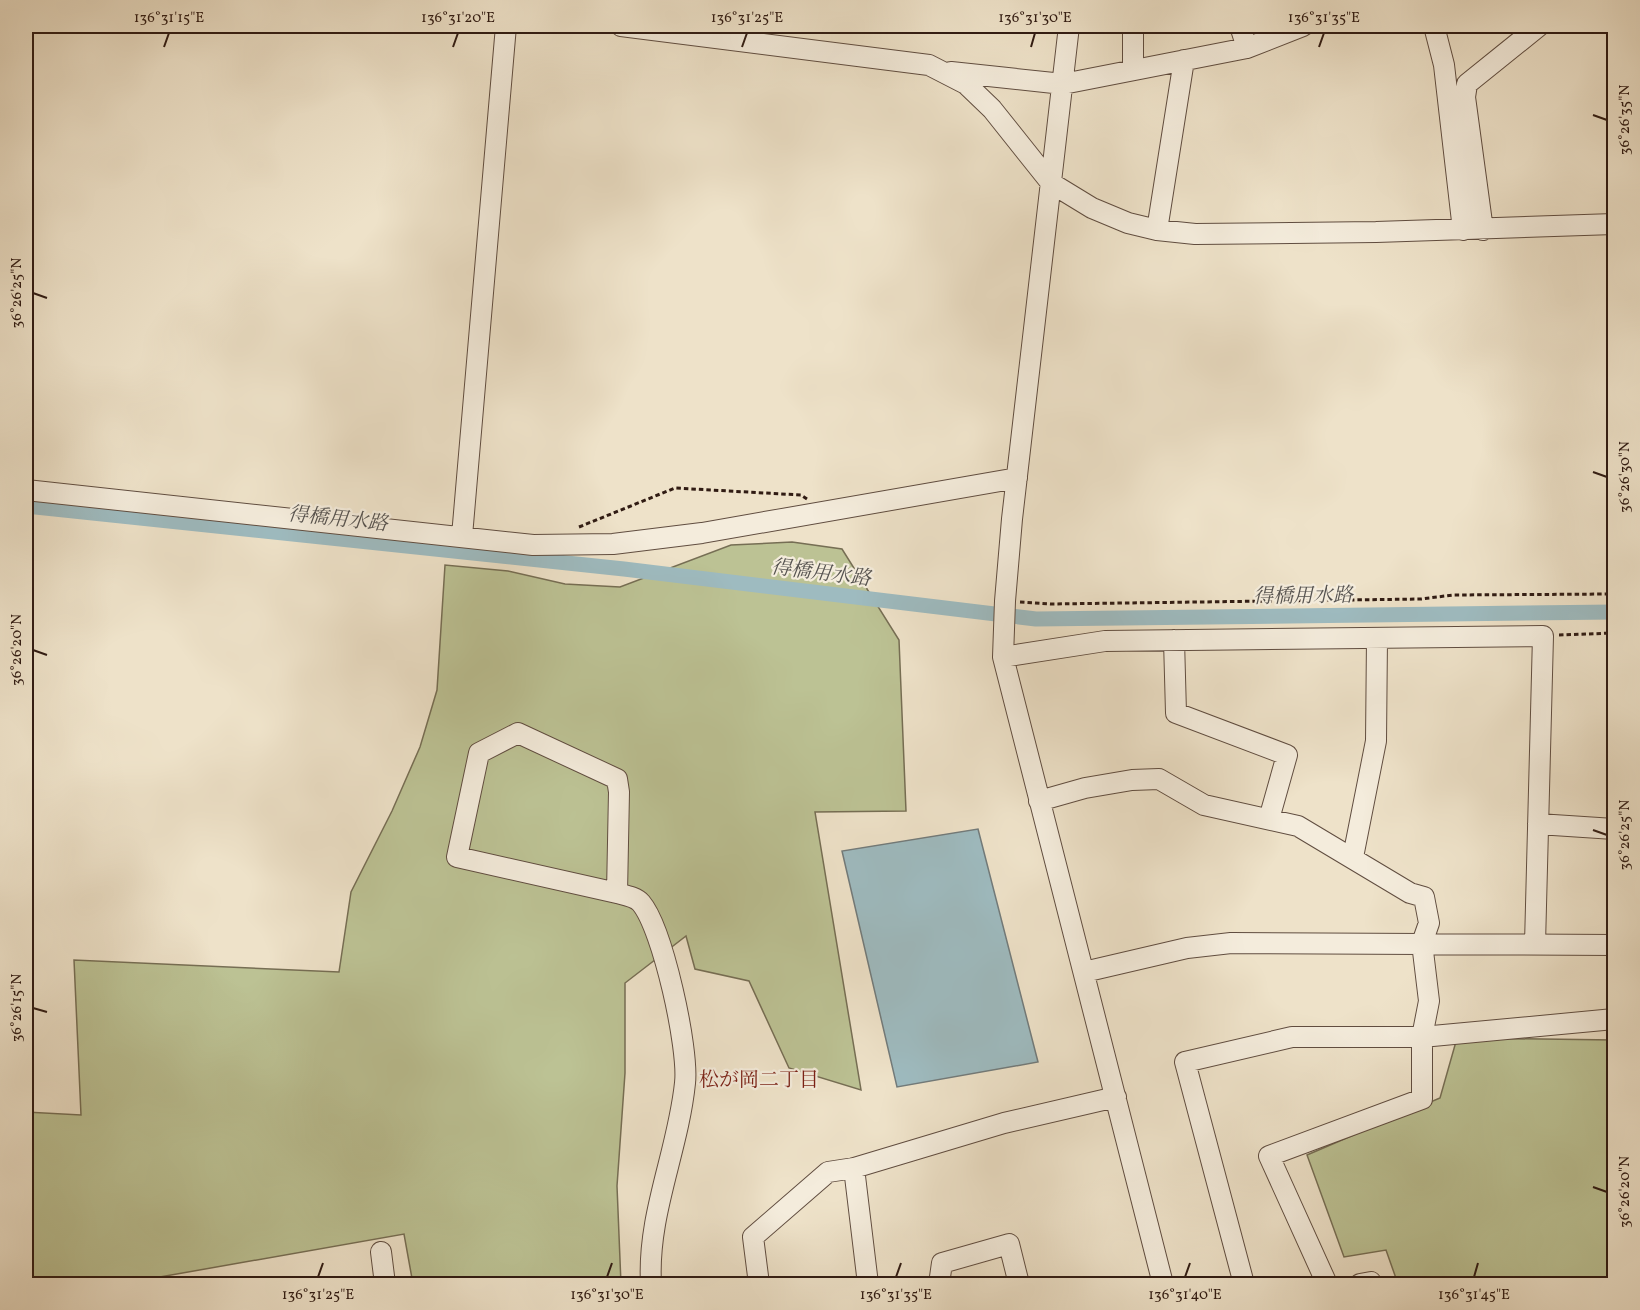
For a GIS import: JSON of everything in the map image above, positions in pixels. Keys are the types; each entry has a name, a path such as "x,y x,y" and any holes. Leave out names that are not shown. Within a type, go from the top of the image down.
{"street":[{"path":"462,536 506,26"},
{"path":"621,26 905,60 929,65 966,84 992,109 1051,183 1092,208 1128,223 1157,230 1194,234 1483,230 1614,224"},
{"path":"1069,26 1059,136 1051,183 1017,478 1005,604 1003,657 1162,1284"},
{"path":"1133,26 1133,70"},
{"path":"1240,26 1246,48"},
{"path":"942,72 1063,84 1246,48 1303,26"},
{"path":"1434,26 1444,65 1463,230"},
{"path":"1483,230 1465,97 1467,84 1539,26"},
{"path":"1157,230 1184,60"},
{"path":"26,490 533,545 613,544 1017,478"},
{"path":"1003,657 1105,641 1543,636 1535,944"},
{"path":"1353,857 1376,741 1377,638"},
{"path":"1174,640 1176,713 1287,755 1269,819"},
{"path":"616,893 619,792 617,778 518,733 479,753 457,857 616,893 640,901 653,921 668,974 684,1054 686,1080 651,1238 651,1284"},
{"path":"1039,801 1132,780 1159,779 1204,805 1298,826 1410,893 1424,897 1429,923 1422,943 1429,1001 1422,1036 1422,1100 1269,1156 1327,1284"},
{"path":"1538,824 1614,829"},
{"path":"1084,972 1212,945 1267,942 1614,945"},
{"path":"1244,1284 1185,1062 1292,1037 1422,1036 1614,1019"},
{"path":"759,1284 753,1238 828,1172 854,1168 1004,1124 1116,1097"},
{"path":"854,1168 868,1284"},
{"path":"939,1284 942,1263 1009,1244 1019,1284"},
{"path":"381,1252 385,1284"},
{"path":"1360,1284 1371,1282 1372,1284"}],"path":[{"path":"577,528 675,488 801,495 825,511"},
{"path":"1005,604 1614,594"},
{"path":"1543,636 1614,633"}],"green space":[{"path":"792,542 842,549 899,640 906,811 815,812 861,1090 789,1068 749,981 695,969 686,936 625,983 625,1073 617,1186 621,1284 413,1284 404,1234 120,1284 26,1284 26,1112 81,1115 74,960 339,972 351,892 392,811 420,747 437,690 445,565 508,571 565,584 620,587 731,545"},
{"path":"1457,1038 1614,1040 1614,1284 1398,1284 1386,1250 1344,1257 1307,1155 1440,1098"}],"water":[{"path":"978,829 1038,1062 897,1087 842,851"}],"waterway":[{"name":"得橋用水路","path":"26,506 624,569 1036,619 1614,612"}],"district":[{"name":"松が岡二丁目","path":"759,1079"}]}
